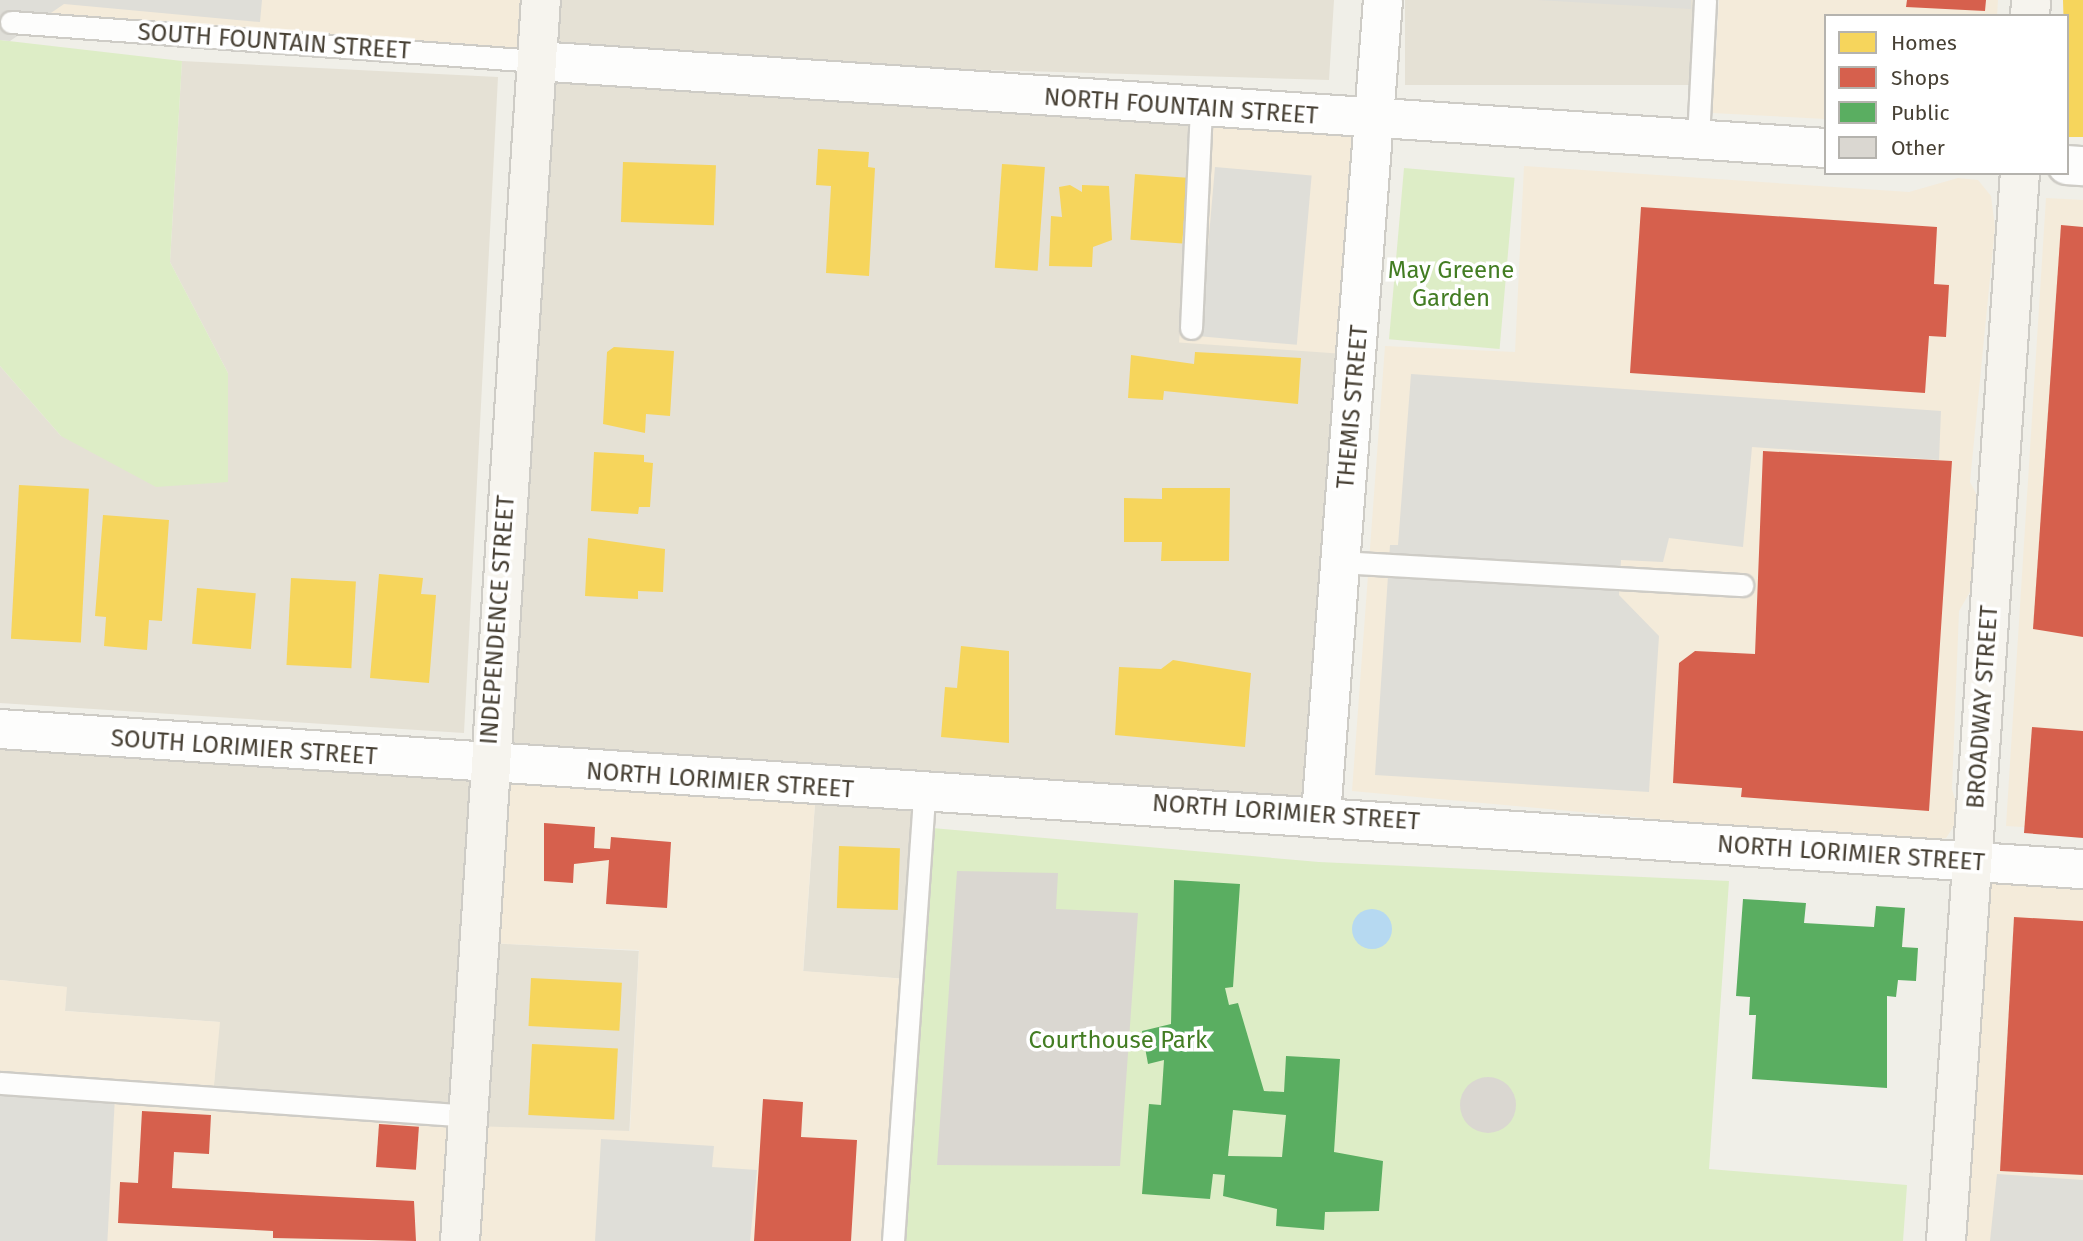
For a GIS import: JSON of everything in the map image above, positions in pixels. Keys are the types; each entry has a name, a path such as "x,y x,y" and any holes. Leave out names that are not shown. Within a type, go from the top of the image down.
{"street":[{"name":"INDEPENDENCE STREET","path":"460,1241 488,766 541,0"},
{"name":"THEMIS STREET","path":"1321,815 1383,0"},
{"name":"NORTH FOUNTAIN STREET","path":"536,61 1201,107 1375,122 1824,148"},
{"name":"BROADWAY STREET","path":"1946,1241 2020,175"},
{"name":"SOUTH LORIMIER STREET","path":"0,729 488,766"},
{"name":"NORTH LORIMIER STREET","path":"488,766 1321,815 2083,869"}],"lane":[{"path":"1698,139 1705,0"},
{"name":"SOUTH FOUNTAIN STREET","path":"11,22 536,61"},
{"path":"1191,328 1201,107"},
{"path":"1341,562 1742,585"},
{"path":"893,1241 924,793"},
{"path":"0,1083 468,1116"}],"shaded area":[{"path":"0,0 531,0 527,51 83,17 0,40"},
{"path":"0,0 262,0 260,22 64,4 10,41 0,40"},
{"path":"547,0 1334,0 1329,80 542,57"},
{"path":"1405,0 1698,0 1698,85 1405,85"},
{"path":"1537,0 1691,0 1691,9"},
{"path":"1719,0 1998,0 1997,14 1824,14 1824,119 1712,113"},
{"path":"182,61 498,77 464,733 0,703 0,366 61,436 228,373 170,262"},
{"path":"544,67 1195,115 1350,352 1314,809 495,758"},
{"path":"1195,115 1368,127 1352,355 1179,342"},
{"path":"1524,166 1909,192 1958,178 1978,180 1991,196 1995,227 1970,482 1980,501 1970,592 1959,611 1952,789 1960,817 1946,838 1917,843 1352,791 1385,346 1515,352"},
{"path":"1215,167 1312,175 1297,345 1200,336"},
{"path":"2046,198 2083,200 2083,831 2006,826"},
{"path":"1411,374 1941,411 1939,460 1752,447 1743,547 1669,538 1663,562 1621,560 1619,595 1659,636 1649,792 1375,775 1390,545 1398,545"},
{"path":"0,737 479,773 464,1124 212,1107 219,1022 65,1011 66,987 0,980"},
{"path":"494,774 816,789 803,971 905,979 888,1241 465,1241 473,1126 630,1131 639,950 487,943"},
{"path":"816,789 918,796 905,979 803,972"},
{"path":"1977,868 2083,874 2083,1241 1951,1241"},
{"path":"487,943 639,951 629,1135 477,1127"},
{"path":"0,980 67,987 65,1011 220,1022 212,1106 464,1124 456,1241 0,1241"},
{"path":"0,1093 115,1099 107,1241 0,1241"},
{"path":"601,1139 714,1146 712,1167 757,1170 750,1241 595,1241"},
{"path":"1997,1174 2083,1180 2083,1241 1990,1241"}],"green space":[{"path":"0,40 182,61 170,262 228,373 228,482 156,487 61,436 0,366"},
{"name":"May Greene Garden","path":"1404,168 1515,178 1500,349 1389,339"},
{"name":"Courthouse Park","path":"932,828 1319,862 1729,881 1709,1169 1907,1185 1903,1241 904,1241"}],"water":[{"path":"1372,909 1386,915 1392,929 1386,943 1372,949 1358,943 1352,929 1358,915"}],"building: Homes":[{"path":"2063,0 2083,0 2083,137 2069,137 2069,14 2063,14"},
{"path":"818,149 869,152 868,167 875,168 869,276 826,273 831,186 816,185"},
{"path":"623,162 716,165 714,225 621,222"},
{"path":"1002,164 1045,167 1038,271 995,268"},
{"path":"1135,174 1187,178 1182,243 1130,240"},
{"path":"1070,185 1082,192 1082,185 1109,186 1112,240 1093,247 1092,267 1049,266 1051,216 1062,217 1059,187"},
{"path":"614,347 674,351 670,416 646,414 645,433 603,424 607,352"},
{"path":"1195,352 1301,358 1298,404 1164,391 1163,400 1128,398 1131,355 1194,364"},
{"path":"594,452 644,455 644,462 653,463 650,507 639,507 638,514 591,511"},
{"path":"19,485 89,489 81,642 11,639"},
{"path":"1162,488 1230,488 1229,561 1161,561 1162,542 1124,542 1124,498 1162,499"},
{"path":"103,515 169,520 162,621 149,620 147,650 104,646 106,617 95,616"},
{"path":"588,538 665,549 663,592 638,591 638,599 585,596"},
{"path":"379,574 423,578 421,594 436,595 429,683 370,678"},
{"path":"291,578 356,581 351,668 286,665"},
{"path":"197,588 256,593 251,649 192,644"},
{"path":"961,646 1009,651 1009,743 941,737 945,687 957,688"},
{"path":"1173,660 1251,673 1245,747 1115,735 1119,667 1161,669"},
{"path":"839,846 900,848 898,910 837,908"},
{"path":"531,978 622,983 619,1031 528,1026"},
{"path":"532,1044 618,1049 614,1119 528,1115"}],"building: Shops":[{"path":"1907,0 1986,0 1985,11 1906,7"},
{"path":"1641,207 1937,227 1934,284 1949,285 1946,337 1929,336 1925,393 1630,373"},
{"path":"2061,225 2083,227 2083,637 2033,629"},
{"path":"1763,451 1952,461 1929,811 1741,797 1742,788 1673,783 1679,663 1695,651 1755,654"},
{"path":"2032,727 2083,731 2083,838 2024,833"},
{"path":"544,823 595,827 594,848 610,849 611,837 671,842 667,908 606,904 609,860 574,864 573,883 544,881"},
{"path":"2014,917 2083,921 2083,1175 2000,1171"},
{"path":"763,1099 803,1102 801,1137 857,1140 851,1241 754,1241"},
{"path":"142,1111 211,1115 209,1154 174,1152 172,1188 414,1201 416,1241 273,1238 273,1231 118,1223 120,1182 138,1183"},
{"path":"379,1124 419,1127 416,1170 376,1167"}],"building: Public":[{"path":"1174,880 1240,884 1233,987 1225,988 1229,1005 1238,1003 1264,1091 1284,1092 1286,1056 1340,1059 1334,1152 1383,1161 1379,1211 1325,1212 1324,1230 1276,1226 1277,1209 1223,1196 1225,1175 1213,1174 1210,1199 1142,1194 1149,1104 1161,1105 1164,1060 1148,1064 1142,1031 1171,1024","holes":["1233,1110 1286,1115 1282,1157 1228,1156"]},
{"path":"1743,899 1806,903 1804,923 1874,927 1876,906 1905,908 1902,947 1918,948 1916,981 1898,980 1896,997 1887,996 1887,1088 1752,1079 1756,1015 1749,1015 1750,997 1736,996"}],"building: Other":[{"path":"957,871 1058,873 1056,909 1138,913 1120,1166 937,1165"},
{"path":"1488,1077 1499,1079 1508,1085 1514,1094 1514,1116 1508,1125 1499,1131 1488,1133 1477,1131 1468,1125 1462,1116 1460,1105 1462,1094 1468,1085 1477,1079"}]}
